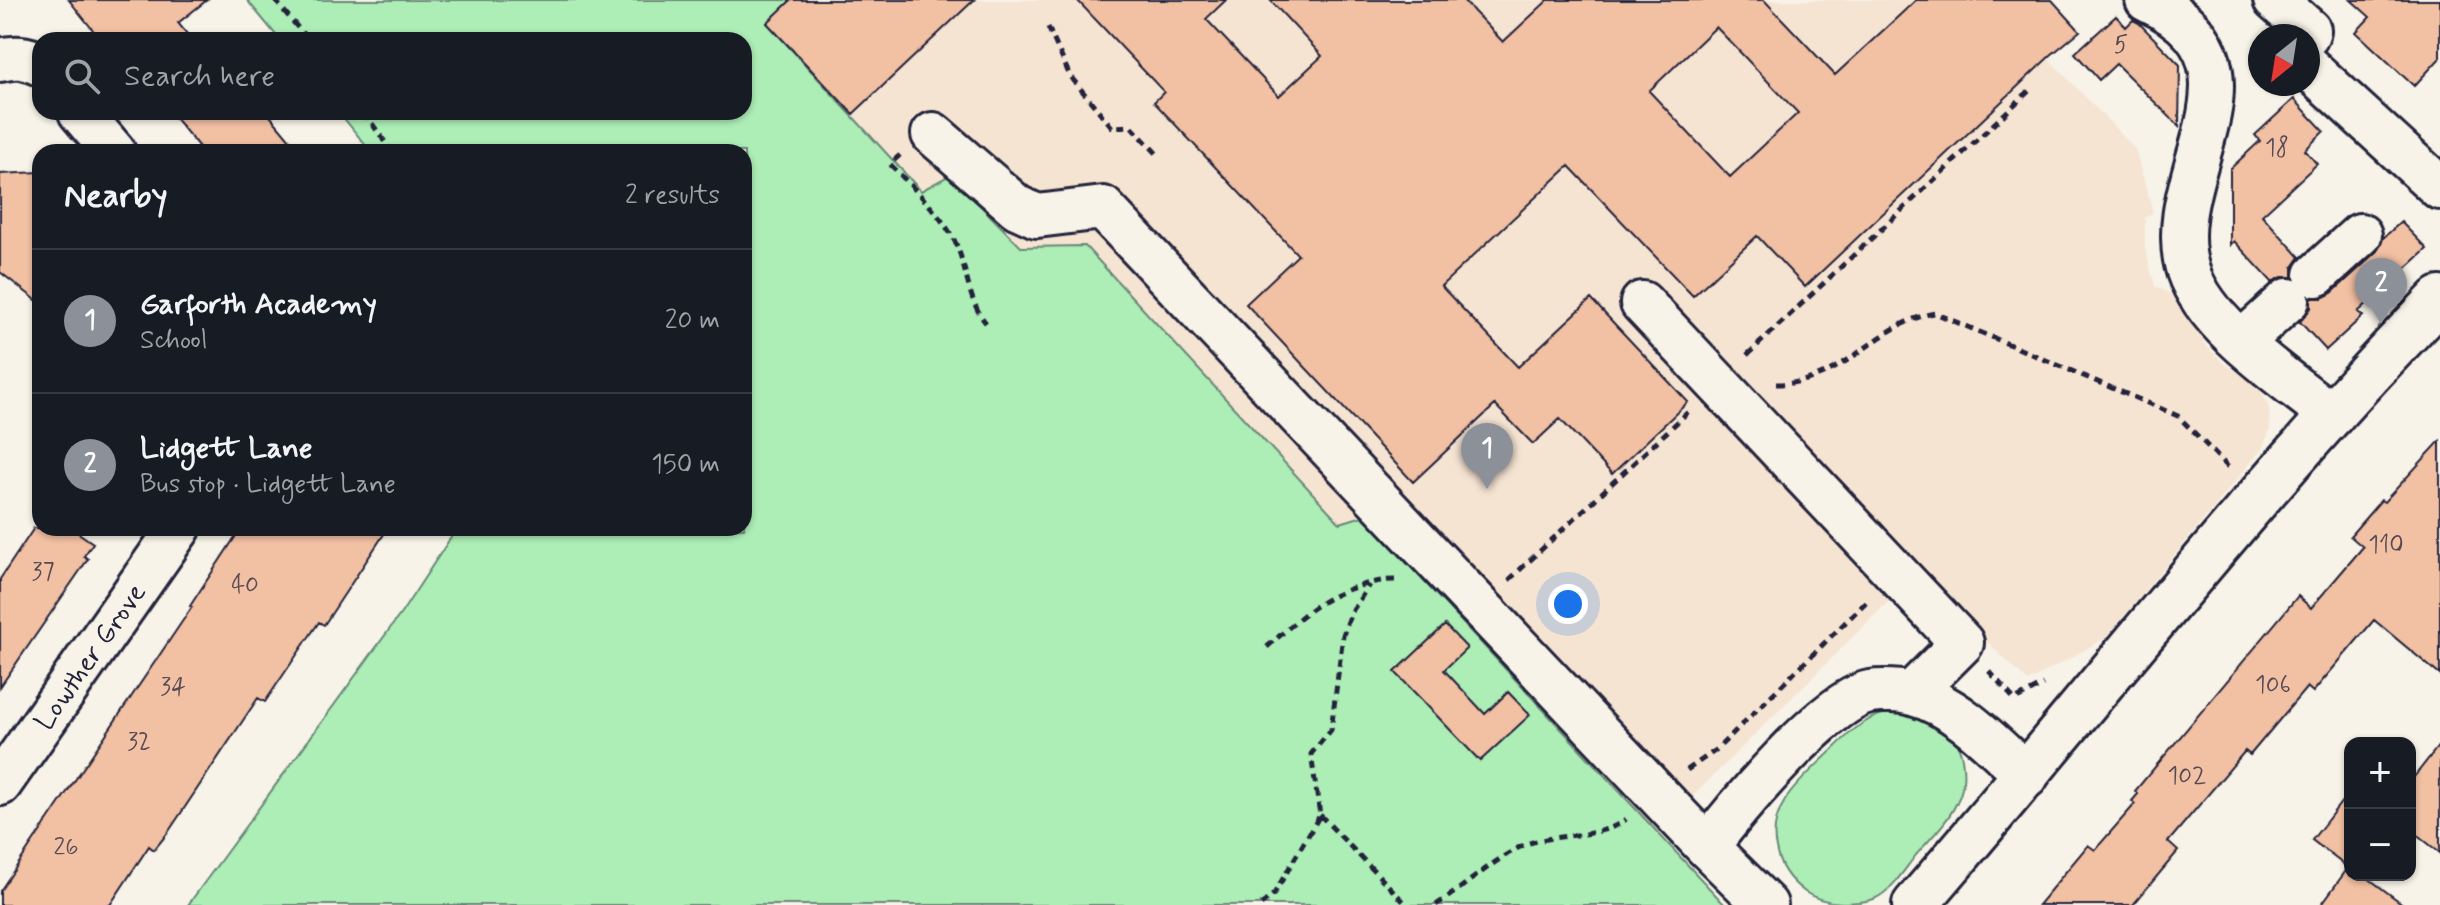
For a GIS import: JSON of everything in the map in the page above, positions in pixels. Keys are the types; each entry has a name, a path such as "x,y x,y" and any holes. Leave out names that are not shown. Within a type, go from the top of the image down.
{"main road":[{"path":"1915,905 2259,498 2440,299"}],"street":[{"path":"2147,0 2172,12 2194,33 2208,60 2214,89 2183,218 2183,245 2188,271 2199,296 2215,317 2242,342 2332,416"},
{"path":"2275,0 2302,24"},
{"path":"0,60 15,57 32,60"},
{"path":"2320,78 2440,188"},
{"path":"87,120 107,144"},
{"path":"933,134 1017,207 1037,216 1103,208 1707,847 1766,905"},
{"path":"2242,342 2360,235"},
{"path":"1642,303 1962,643 1912,693"},
{"name":"Lowther Grove","path":"0,784 173,536"},
{"path":"1707,847 1747,796 1835,710 1869,692 1912,693 1950,710 2027,776"}],"path":[{"path":"275,0 301,32"},
{"path":"1048,27 1070,76 1112,127 1131,126 1160,157"},
{"path":"1479,607 1720,386 2029,91"},
{"path":"370,120 386,144"},
{"path":"933,134 914,144 890,164 932,208 953,237 976,311 986,323"},
{"path":"1720,386 1809,381 1835,370 1903,323 1935,313 2178,416 2259,498"},
{"path":"1267,647 1311,609 1340,594 1382,580 1413,581"},
{"path":"1369,584 1351,613 1343,635 1331,730 1311,754 1320,815 1407,905"},
{"path":"1962,643 2015,700 2055,679"},
{"path":"1261,905 1274,894 1320,815"}],"shaded area":[{"path":"247,0 1993,0 2135,149 2153,212 2145,218 2145,248 2155,286 2182,300 2204,332 2203,343 2224,363 2259,387 2269,408 2270,430 2262,449 2107,637 2028,682 1917,573 1657,832 1725,905 188,905 402,612 452,536 752,536 752,144 365,144 345,120 752,120 752,32 273,32"}],"green space":[{"path":"247,0 791,0 767,23 921,191 950,175 1021,247 1085,246 1340,523 1369,514 1413,551 1404,560 1725,905 188,905 402,612 452,536 752,536 752,144 365,144 345,120 752,120 752,32 273,32"},
{"path":"1895,711 1928,719 1952,736 1963,764 1963,784 1957,802 1897,880 1874,899 1848,903 1830,902 1813,896 1795,883 1780,861 1774,834 1781,808 1805,776 1849,734 1874,717"}],"building":[{"path":"69,0 207,0 178,23 185,32 95,32"},
{"path":"791,0 974,0 853,114 767,23"},
{"path":"1077,0 1226,0 1206,19 1279,96 1322,56 1270,0 1463,0 1503,42 1548,0 1764,0 1835,75 1916,0 2052,0 2080,31 1805,287 1757,236 1693,296 1569,166 1441,286 1518,367 1591,299 1688,402 1612,474 1560,419 1533,444 1495,405 1413,482 1246,304 1298,255 1154,102 1164,92","holes":["1716,27 1798,113 1730,177 1649,91"]},
{"path":"2351,0 2440,0 2440,58 2414,86 2356,32 2370,17"},
{"path":"2116,16 2126,27 2133,20 2139,23 2180,65 2179,126 2116,64 2099,80 2075,53"},
{"path":"2294,99 2324,131 2305,150 2317,164 2262,215 2300,257 2293,267 2293,277 2282,277 2272,282 2234,241 2230,245 2230,169 2260,141 2255,135"},
{"path":"177,120 274,120 293,144 196,144"},
{"path":"32,172 32,297 0,272 0,174"},
{"path":"2401,222 2427,249 2358,312 2363,316 2326,350 2300,322 2311,308 2311,298 2322,298 2332,293 2376,253 2383,238"},
{"path":"2440,441 2440,675 2374,620 2313,692 2307,687 2250,755 2245,751 2168,842 2178,851 2133,905 2038,905 2088,845 2095,850 2135,804 2132,801 2138,794 2135,791 2298,596 2311,608 2363,547 2350,536"},
{"path":"32,531 32,536 83,536 93,543 84,556 88,559 0,687 0,579"},
{"path":"236,536 383,536 324,625 319,622 265,702 258,698 167,834 154,850 149,846 110,905 0,905 0,891"},
{"path":"1445,625 1467,648 1444,670 1485,714 1508,692 1530,715 1480,761 1395,672"},
{"path":"2440,744 2440,853 2416,834 2416,774"},
{"path":"2344,799 2344,865 2312,840"},
{"path":"2344,873 2344,881 2372,881 2404,905 2321,905"}],"place":[{"name":"Lidgett Lane","path":"2381,324"},
{"name":"Garforth Academy","path":"1487,489"}]}
